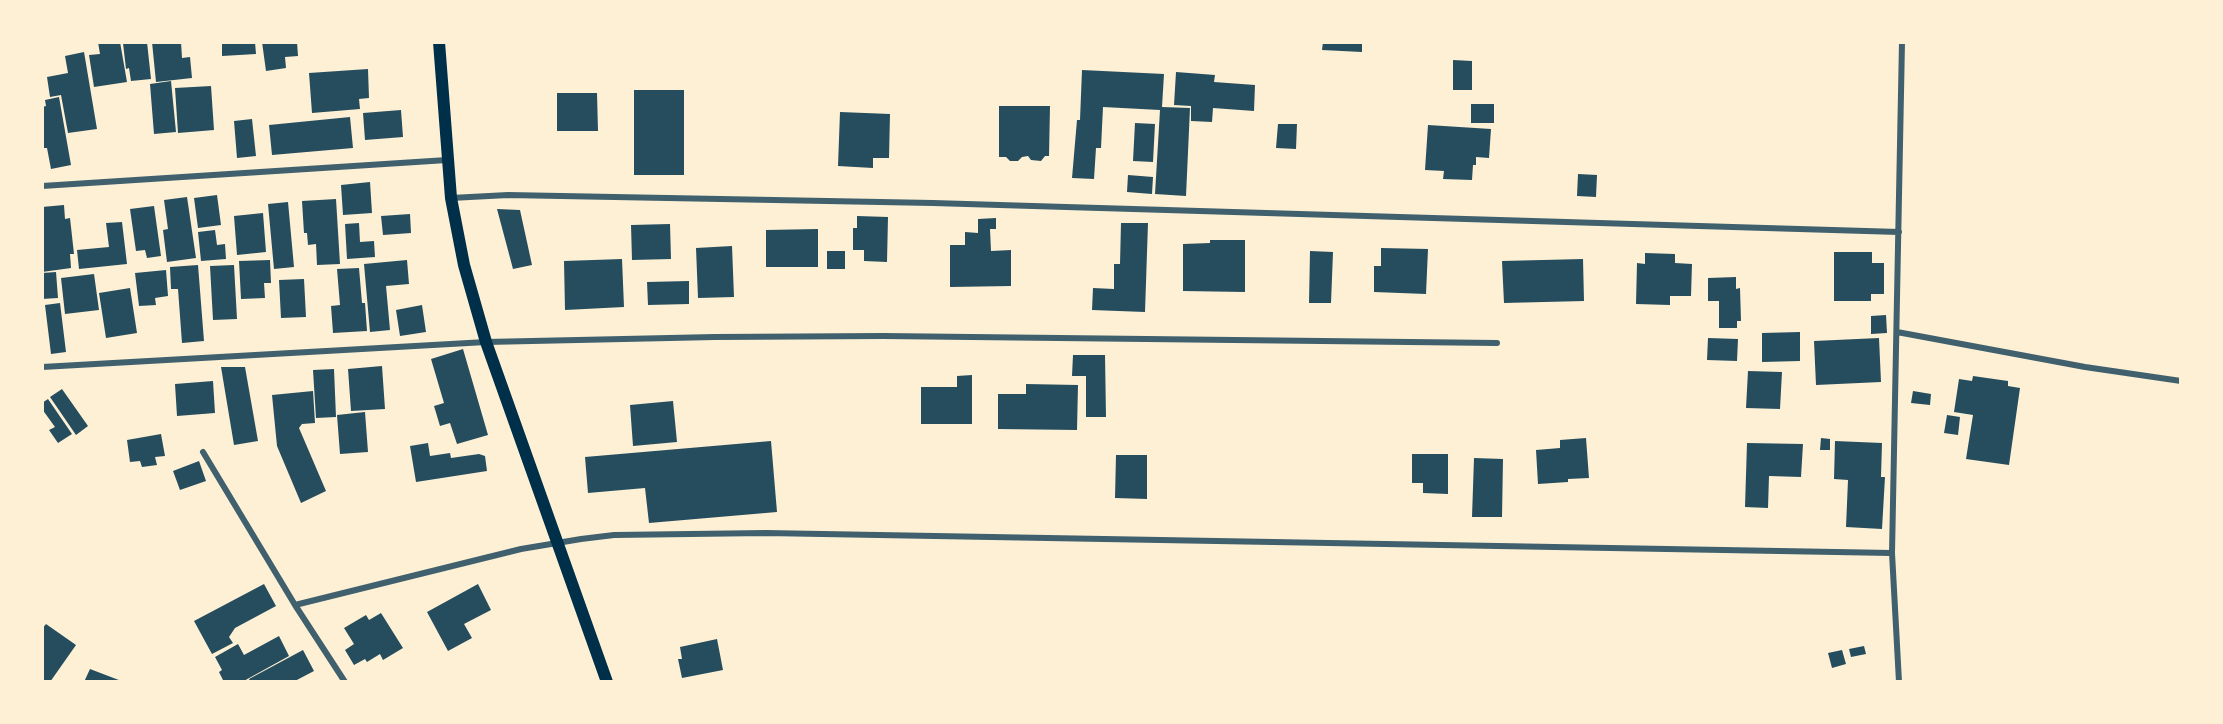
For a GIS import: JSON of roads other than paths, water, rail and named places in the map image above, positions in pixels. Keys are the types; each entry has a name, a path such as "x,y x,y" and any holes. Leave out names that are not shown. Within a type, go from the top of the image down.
{"main road":[{"path":"439,42 451,198 464,265 486,342 605,681"}],"street":[{"path":"1899,682 1892,553 1902,42"},
{"path":"42,186 447,160"},
{"path":"451,198 508,195 921,203 1899,232"},
{"path":"1897,332 2085,367 2181,381"},
{"path":"42,367 486,342 715,337 850,336 1497,343"},
{"path":"203,452 295,605 345,682"},
{"path":"295,605 510,552 614,536 766,534 1892,553"}]}
